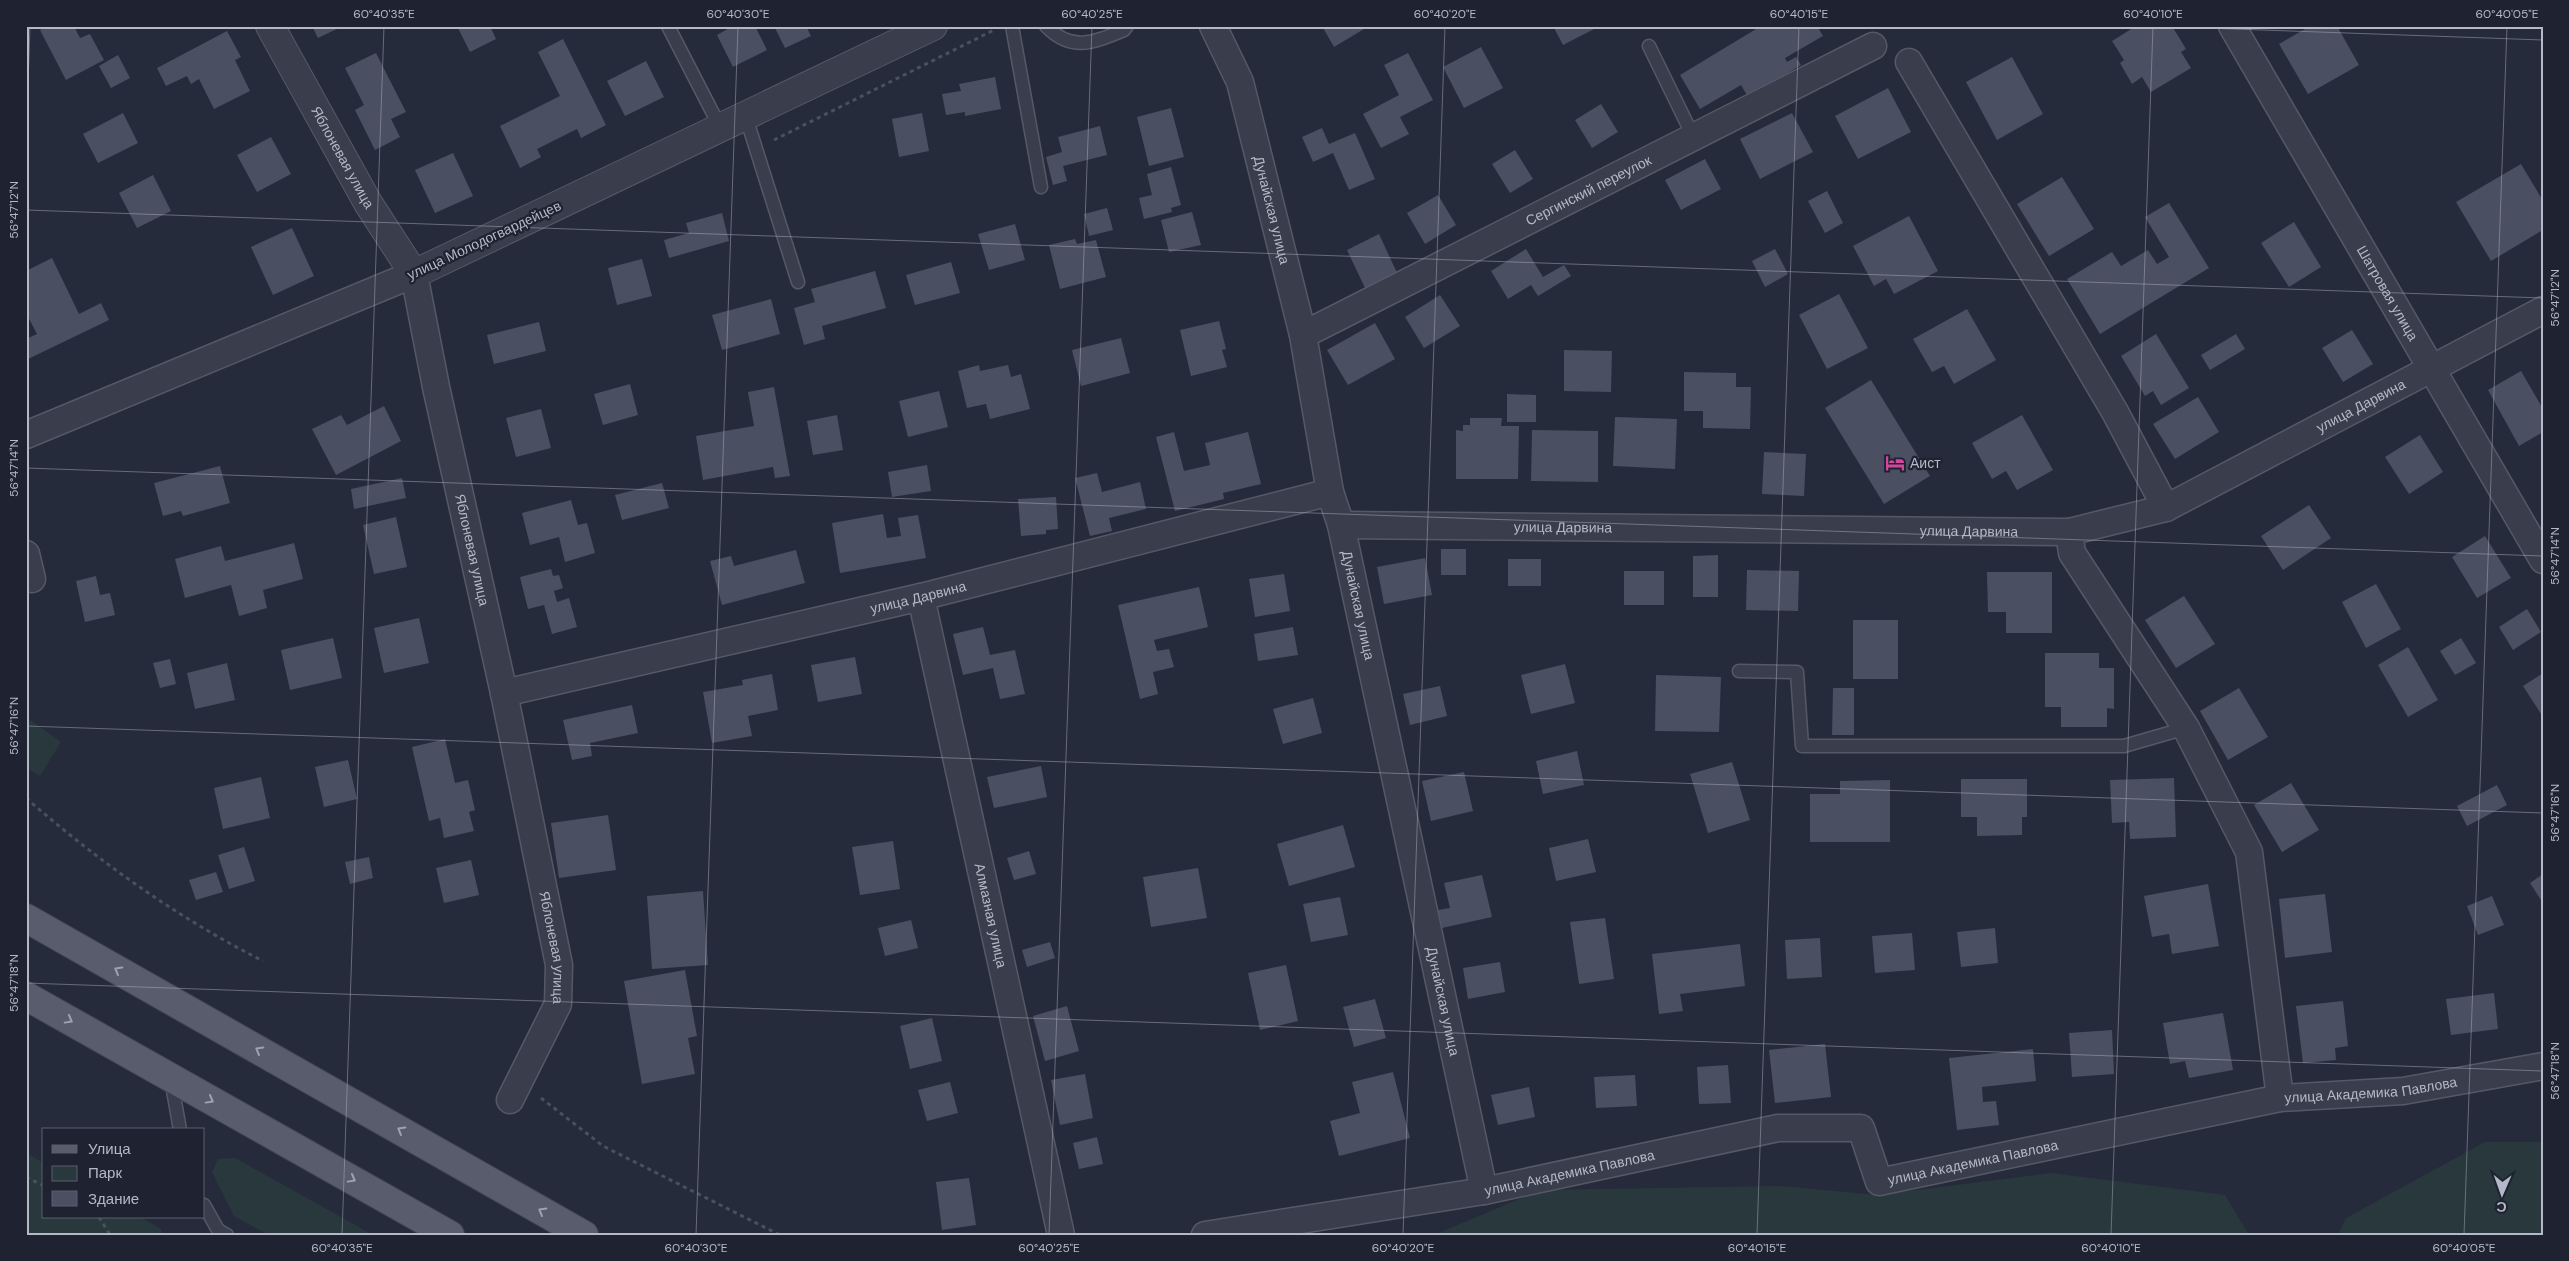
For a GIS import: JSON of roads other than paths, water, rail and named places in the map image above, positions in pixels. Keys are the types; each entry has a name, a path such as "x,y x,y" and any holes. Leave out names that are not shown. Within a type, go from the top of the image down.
{"main road":[{"path":"26,918 584,1235"},
{"path":"26,996 450,1235"}],"street":[{"name":"Яблоневая улица","path":"270,26 368,203 414,274 436,387 504,693 559,965 558,1004 515,1091"},
{"name":"улица Молодогвардейцев","path":"26,435 414,274 745,114 933,26"},
{"name":"Дунайская улица","path":"1214,26 1240,82 1303,335 1330,492 1341,525 1484,1191"},
{"name":"Шатровая улица","path":"2232,26 2430,371 2543,560"},
{"name":"Сергинский переулок","path":"1303,335 1873,46"},
{"path":"1910,62 2114,412 2166,508"},
{"name":"улица Дарвина","path":"1341,525 2069,532 2166,508 2543,310"},
{"name":"улица Дарвина","path":"504,693 921,597 1330,492"},
{"path":"2069,532 2072,554 2186,728 2249,852 2280,1098"},
{"path":"26,554 32,579"},
{"name":"Алмазная улица","path":"921,597 1061,1235"},
{"name":"улица Академика Павлова","path":"1205,1235 1484,1191 1778,1128 1861,1128 1879,1182 2280,1098 2403,1091 2543,1066"}],"lane":[{"path":"668,26 720,127"},
{"path":"1012,26 1041,187"},
{"path":"1046,26 1074,44 1094,43 1124,30 1127,26"},
{"path":"1649,46 1693,136"},
{"path":"745,114 798,282"},
{"path":"1739,671 1797,672 1802,746 2124,746 2186,728"},
{"path":"170,1077 180,1128"},
{"path":"205,1207 218,1230 227,1235"}],"place":[{"name":"Аист","path":"1895,463"}]}
